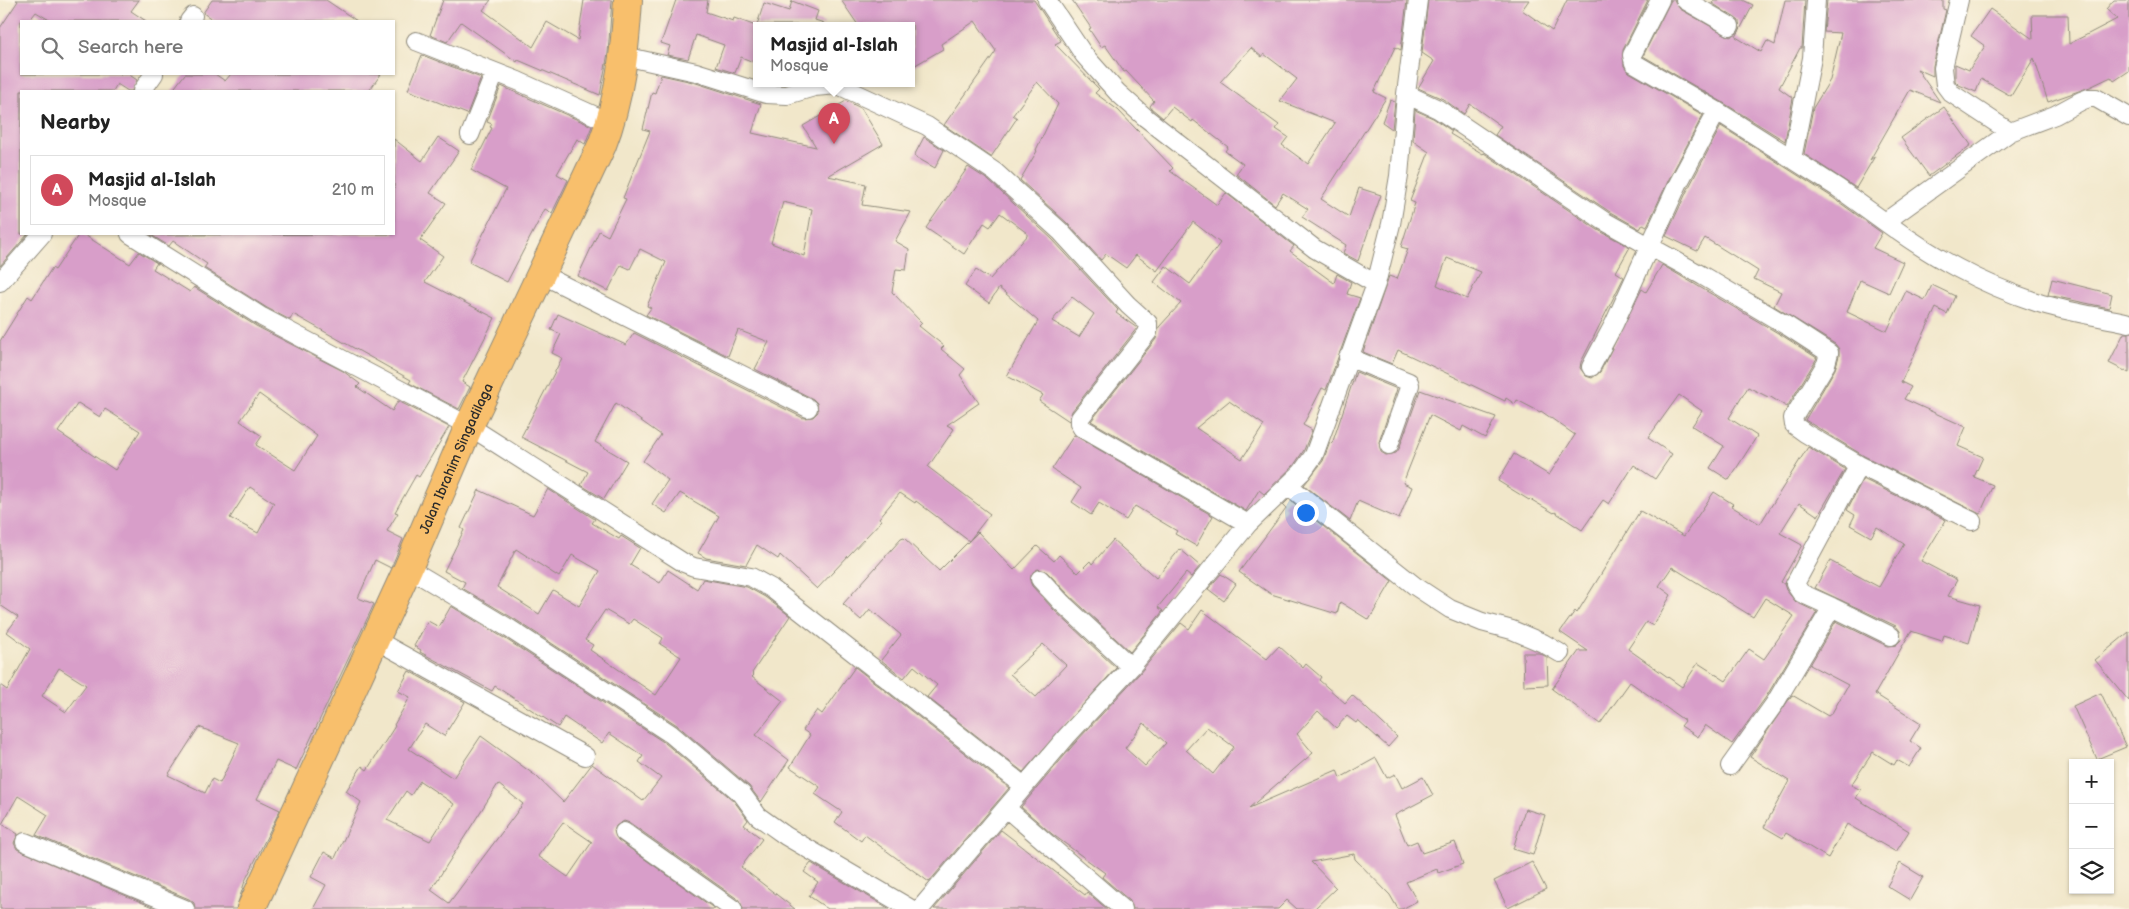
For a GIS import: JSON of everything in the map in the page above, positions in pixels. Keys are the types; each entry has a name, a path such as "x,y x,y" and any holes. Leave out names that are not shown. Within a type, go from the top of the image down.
{"highway":[{"name":"Jalan Ibrahim Singadilaga","path":"251,909 408,568 469,426 611,123 624,56 628,0"}],"street":[{"path":"1047,0 1084,55 1117,92 1146,118 1315,250 1376,284"},
{"path":"920,909 1067,736 1131,667 1248,524 1289,486 1314,455 1376,284 1391,224 1399,176 1406,94 1418,0"},
{"path":"1660,0 1632,55 1632,60 1638,66 1717,111 1838,188 1920,247 1961,272 2036,302 2129,323"},
{"path":"1685,0 1730,26"},
{"path":"1792,159 1812,58 1816,0"},
{"path":"1959,0 1943,68 1945,85 1951,93 2010,132"},
{"path":"416,41 495,72 611,123"},
{"path":"624,56 696,72 766,94 787,95 814,87"},
{"path":"470,135 495,72"},
{"path":"143,90 153,75"},
{"path":"842,87 927,126 996,172 1060,231 1128,305 1148,323 1148,332 1080,418 1079,423 1082,428 1248,524"},
{"path":"1406,94 1438,109 1604,221 1827,350 1829,356 1826,364 1795,414 1794,425 1859,465 1972,521"},
{"path":"1885,222 2010,132 2055,115 2089,98 2096,98 2129,117"},
{"path":"1591,368 1650,247 1678,184 1717,111"},
{"path":"0,282 41,235"},
{"path":"132,235 262,317 469,426 684,563 694,567 751,577 771,588 1024,786"},
{"path":"541,274 808,408"},
{"path":"1348,357 1409,382 1410,385 1389,445"},
{"path":"1859,465 1795,584 1801,593 1891,636"},
{"path":"1289,486 1415,586 1450,609 1482,622 1512,630 1543,643 1560,653"},
{"path":"408,568 510,629 671,734 742,794 758,816 786,836 911,909"},
{"path":"1040,580 1131,667"},
{"path":"1730,766 1775,703 1832,607"},
{"path":"374,639 585,756"},
{"path":"1006,808 1123,909"},
{"path":"624,832 733,909"},
{"path":"25,842 185,909"}],"building":[{"path":"16,0 139,0 131,11 144,20 49,20 36,12 30,20 20,20 20,75 130,75 137,80 132,90 126,90 117,84 114,90 20,90 20,235 27,235 0,266 0,28 18,1"},
{"path":"212,0 326,0 356,20 214,20 203,13"},
{"path":"443,0 491,0 483,10 533,47 547,22 578,40 584,0 612,0 608,53 600,95 518,60 517,62 461,22 447,42 430,35"},
{"path":"676,0 708,0 706,12 733,21 734,18 753,25 753,62 741,57 735,73 716,67 724,45 696,35 688,59 667,55 670,46 661,43"},
{"path":"841,0 1034,0 1061,41 1055,44 1099,89 1095,93 1118,110 1173,168 1170,171 1217,205 1226,193 1294,246 1290,251 1334,283 1337,274 1351,282 1347,294 1360,298 1326,390 1322,388 1303,425 1312,430 1304,450 1294,465 1264,494 1259,490 1246,511 1091,421 1156,339 1159,327 1181,303 1154,282 1166,266 1190,284 1220,243 1193,222 1157,271 1136,255 1126,268 1106,254 1101,260 1067,223 1020,180 1037,151 1058,104 1037,82 1013,115 1017,118 991,157 944,125 996,51 975,21 941,44 943,49 915,65 915,22 856,22","holes":["1229,401 1264,425 1242,459 1196,428"]},
{"path":"1072,0 1407,0 1401,50 1395,47 1374,92 1386,98 1321,199 1349,217 1359,188 1381,195 1358,261 1343,253 1346,245 1302,217 1308,209 1283,193 1275,205 1236,174 1243,164 1225,151 1228,147 1193,120 1192,122 1172,107 1163,118 1151,108 1150,106 1154,101 1126,71 1124,72 1105,45 1101,47 1089,29 1091,28","holes":["1251,48 1262,57 1264,54 1297,79 1280,101 1335,123 1308,164 1282,145 1288,137 1276,129 1279,125 1220,82"]},
{"path":"1428,0 1529,0 1522,10 1552,31 1567,0 1648,0 1623,50 1624,66 1629,72 1703,115 1669,179 1647,226 1643,224 1640,229 1610,212 1495,135 1501,126 1470,104 1464,114 1443,99 1418,88 1434,61 1422,53"},
{"path":"1671,0 1674,0 1680,9 1730,37 1739,32 1736,37 1761,52 1767,41 1775,45 1785,0 1805,0 1802,48 1800,48 1779,88 1793,98 1785,141 1643,56"},
{"path":"1714,0 1743,0 1753,5 1739,31 1739,21 1712,3"},
{"path":"1827,0 1943,0 1943,9 1946,10 1933,66 1933,76 1917,69 1940,102 1910,90 1856,188 1804,154 1813,108 1830,80 1841,33 1824,32"},
{"path":"2114,0 2129,0 2129,71 2114,81 2111,77 2090,87 2048,102 2034,58 2011,96 1981,79 1976,92 1959,85 1955,81 1955,64 1969,70 1985,46 1971,36 1990,9 2033,39 2032,15 2068,15 2069,44 2117,19 2106,9"},
{"path":"792,1 818,11 815,20 821,22 758,22 764,3 789,11"},
{"path":"422,55 481,78 467,114 408,90"},
{"path":"184,75 216,75 225,81 230,75 380,75 370,90 173,90"},
{"path":"661,75 693,82 761,104 752,133 816,147 803,126 846,101 861,108 883,144 828,176 866,184 862,205 911,212 895,241 909,249 906,270 896,269 892,292 922,323 919,326 944,346 941,349 965,369 960,375 979,403 947,425 954,429 928,467 990,514 969,541 916,501 915,503 900,493 879,518 882,520 817,589 780,555 778,559 757,545 746,565 706,558 698,553 719,516 680,493 666,513 652,504 668,480 643,461 661,435 616,403 595,442 627,461 604,499 581,485 588,472 521,437 562,358 552,353 561,334 551,330 558,314 626,345 634,333 803,418 813,417 818,412 817,403 813,399 755,369 769,342 738,330 728,356 646,315 651,308 647,306 666,262 640,249 630,269 621,265 608,291 578,276 599,231 608,236 626,199 623,198 650,131 643,129 652,92 655,93","holes":["783,202 812,209 804,256 771,243"]},
{"path":"501,86 592,126 585,144 577,139 557,174 568,180 552,213 545,209 507,282 469,262 506,189 471,170 492,128 490,127 492,124 487,122"},
{"path":"1390,100 1395,102 1392,129 1382,122"},
{"path":"1944,107 1971,145 1929,176 1901,138"},
{"path":"1415,110 1433,118 1452,131 1450,134 1484,153 1598,230 1630,247 1616,272 1624,277 1581,362 1580,368 1586,376 1592,378 1600,372 1642,289 1646,292 1662,265 1817,358 1787,407 1769,396 1748,387 1729,418 1757,436 1729,480 1710,468 1724,446 1692,426 1702,411 1679,395 1648,438 1672,454 1655,479 1634,465 1609,504 1603,500 1582,530 1555,512 1529,500 1498,481 1514,454 1549,475 1575,435 1541,411 1517,400 1515,404 1506,398 1505,401 1398,350 1392,364 1363,352 1389,276 1397,279 1408,249 1401,247 1415,203 1410,201 1429,152 1413,141","holes":["1447,258 1481,272 1467,299 1437,285"]},
{"path":"1721,126 1832,197 1882,233 1873,248 1903,262 1889,293 1860,280 1847,312 1887,331 1906,291 1925,300 1932,285 1955,296 1947,314 1936,308 1901,382 1911,387 1904,399 1966,427 1958,446 1983,457 1974,477 1993,485 1980,514 1864,456 1805,420 1835,369 1839,349 1835,344 1774,306 1781,292 1754,279 1758,271 1705,238 1697,251 1666,236"},
{"path":"438,137 459,151 430,193 446,203 420,240 443,256 425,282 495,318 462,382 470,387 459,409 409,383 411,380 293,314 290,320 267,308 204,268 207,264 173,241 169,246 151,235 395,235 395,140 422,161"},
{"path":"924,137 944,150 935,168 914,156"},
{"path":"968,167 988,180 1052,239 1118,310 1116,313 1137,328 1072,411 1069,421 1039,401 1043,395 1007,376 1038,321 999,288 989,303 965,286 976,270 990,279 1027,236 1027,233 1000,213 990,227 984,223 964,254 926,228","holes":["1072,297 1094,314 1079,337 1052,321"]},
{"path":"78,235 85,235 130,264 139,252 157,263 153,269 190,292 194,287 256,326 343,371 360,384 357,387 392,411 398,401 449,427 419,477 416,475 395,512 398,513 387,531 403,539 391,568 375,560 358,598 374,604 296,770 276,761 257,799 280,810 245,881 236,909 195,909 194,903 189,899 36,835 48,815 18,796 2,824 18,834 14,843 17,849 157,909 0,909 0,685 7,690 30,649 7,632 18,617 0,605 0,341 28,296 32,299 52,268 55,270","holes":["259,394 317,436 295,470 256,445 262,436 240,421","78,403 100,417 105,409 140,431 115,470 58,432","250,487 274,503 258,533 230,518","59,668 86,685 66,712 42,696","199,727 239,743 220,783 212,779 205,793 168,775"]},
{"path":"2052,279 2112,294 2109,308 2048,295"},
{"path":"2124,333 2129,333 2129,373 2109,363"},
{"path":"1356,372 1397,389 1379,442 1381,452 1386,455 1396,453 1399,449 1420,390 1496,417 1485,438 1463,426 1461,431 1430,415 1403,483 1412,487 1399,519 1358,501 1350,521 1304,485 1323,461 1330,442 1332,444"},
{"path":"1074,435 1213,516 1196,546 1175,534 1177,531 1135,506 1126,520 1099,503 1091,515 1072,502 1081,488 1052,469"},
{"path":"1808,447 1845,469 1818,516 1799,503 1780,533 1802,545 1781,582 1796,602 1817,612 1766,697 1732,744 1705,725 1698,737 1681,726 1685,721 1630,682 1600,724 1552,689 1579,651 1588,651 1560,632 1575,611 1577,613 1640,511 1684,536 1714,492 1733,504 1731,506 1760,524","holes":["1672,567 1753,617 1765,598 1794,616 1764,659 1749,649 1726,681 1698,663 1682,687 1628,649 1646,622 1653,626 1671,595 1659,586"]},
{"path":"1863,479 1946,520 1921,561 1957,580 1948,596 1980,605 1969,643 1944,635 1942,641 1911,631 1875,694 1921,723 1910,741 1921,748 1909,767 1897,760 1894,765 1873,752 1851,785 1861,790 1856,798 1909,831 1896,852 1847,824 1828,858 1786,833 1783,838 1764,827 1789,781 1750,757 1792,695 1828,716 1832,713 1848,685 1810,665 1836,621 1887,646 1896,645 1901,640 1900,631 1896,626 1815,588 1830,561 1879,587 1904,544 1877,527 1871,537 1850,525 1855,515 1847,510"},
{"path":"548,489 595,519 592,523 619,539 621,536 640,548 630,565 660,583 668,570 697,589 703,579 747,587 765,597 790,616 752,673 754,675 752,677 783,701 756,735 789,760 761,802 749,786 677,725 516,620 462,588 465,582 444,571 464,530 461,528 479,490 533,515","holes":["516,549 559,577 572,555 600,571 579,606 553,590 539,614 497,587","605,610 629,624 633,619 663,638 660,644 681,657 656,695 590,650 593,645 585,640"]},
{"path":"1289,499 1392,581 1369,620 1340,602 1337,614 1271,594 1239,572 1286,508 1283,505"},
{"path":"978,532 1014,570 1037,546 1054,561 1059,555 1078,573 1090,561 1092,564 1113,540 1156,578 1180,549 1200,566 1191,577 1186,573 1158,607 1163,611 1130,652 1047,572 1038,569 1033,572 1030,581 1032,586 1054,610 1116,668 1023,772 927,697 937,685 914,666 904,678 881,660 901,635 870,609 861,620 843,604 901,539 904,538 939,571","holes":["1043,644 1066,665 1036,697 1010,674"]},
{"path":"1221,574 1236,584 1224,601 1208,589"},
{"path":"451,606 504,638 665,743 734,801 748,820 744,825 762,839 741,867 795,909 743,909 739,900 630,823 624,821 616,826 614,831 618,840 715,909 313,909 326,885 311,877 324,852 335,858 361,802 346,791 362,766 367,770 395,726 410,697 398,691 409,671 465,702 444,736 425,724 409,749 453,778 481,736 536,776 563,802 592,764 643,801 661,778 639,762 643,756 609,733 602,743 564,717 558,727 495,686 492,691 420,652 421,650 414,646 428,621 439,627","holes":["420,781 454,804 430,841 387,820 406,791 411,795","498,784 523,804 449,903 431,890","563,822 592,842 568,877 538,856"]},
{"path":"1202,610 1267,659 1279,646 1303,668 1306,664 1321,677 1319,680 1345,703 1352,695 1397,737 1388,747 1358,720 1356,723 1347,716 1336,728 1318,711 1297,734 1313,753 1249,808 1337,770 1340,778 1376,758 1387,778 1395,774 1402,788 1423,777 1433,795 1395,815 1407,845 1417,841 1422,853 1455,842 1463,864 1438,873 1437,869 1406,882 1417,901 1402,909 1398,909 1390,895 1355,859 1354,854 1311,862 1336,888 1314,909 1297,909 1287,900 1278,909 1133,909 1130,901 1102,877 1105,873 1052,834 1021,807 1075,743 1139,674 1181,623 1189,629","holes":["1144,723 1166,743 1145,766 1125,748","1207,727 1234,747 1213,774 1186,750"]},
{"path":"2129,632 2129,701 2095,660"},
{"path":"1523,653 1539,653 1547,657 1548,685 1524,686"},
{"path":"855,667 1009,788 929,882 865,835 861,841 835,822 842,812 815,794 820,787 790,767 810,735 803,730 817,710 822,714"},
{"path":"2101,693 2126,747 2097,759 2073,706"},
{"path":"1525,809 1545,815 1533,855 1513,849"},
{"path":"1001,830 1085,895 1087,892 1107,909 934,909"},
{"path":"1532,862 1546,889 1508,908 1494,881"},
{"path":"811,863 890,909 828,909 809,896 818,882 804,872"},
{"path":"1900,863 1923,877 1910,900 1887,886"}],"place":[{"name":"Masjid al-Islah","path":"834,144"}]}
